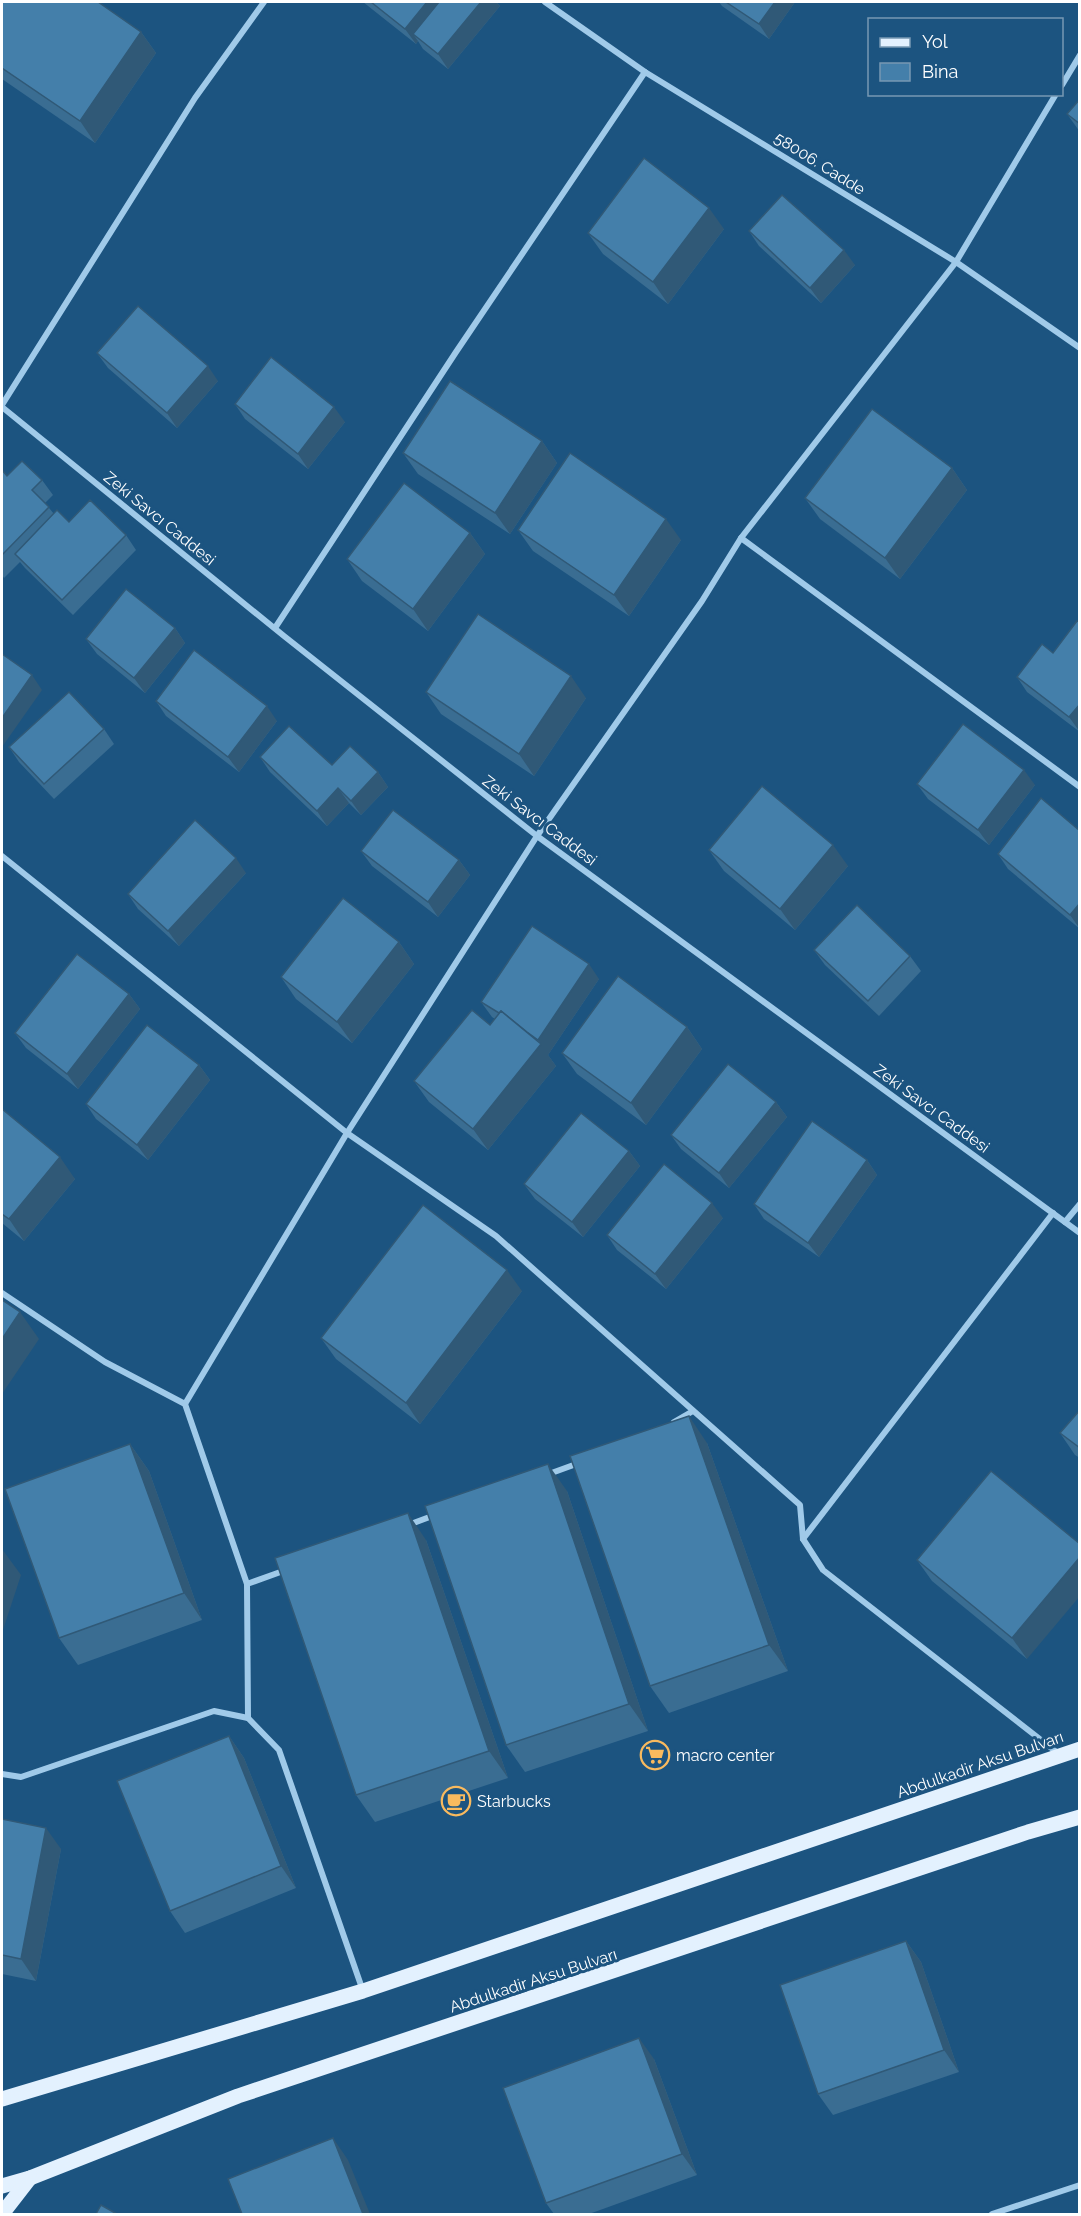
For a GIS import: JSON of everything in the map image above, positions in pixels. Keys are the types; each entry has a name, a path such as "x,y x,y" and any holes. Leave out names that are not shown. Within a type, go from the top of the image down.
{"main road":[{"name":"Abdulkadir Aksu Bulvarı","path":"2,2098 363,1991 1080,1749"},
{"name":"Abdulkadir Aksu Bulvarı","path":"2,2186 30,2178 238,2096 1028,1832 1080,1817"},
{"path":"2,2214 30,2178"}],"street":[{"path":"2,406 195,98 264,2"},
{"name":"58006. Cadde","path":"545,2 645,72 956,262 1080,348"},
{"path":"1063,83 1080,55"},
{"path":"274,628 462,342 645,72"},
{"path":"185,1404 347,1132 537,836 702,601 741,538 956,262 1055,96"},
{"name":"Zeki Savcı Caddesi","path":"2,406 274,628 537,836 1080,1233"},
{"path":"741,538 1080,787"},
{"path":"2,856 347,1132 496,1236 800,1505 802,1539 824,1570 1061,1756"},
{"path":"1065,1222 1080,1204"},
{"path":"802,1539 1053,1213"},
{"path":"2,1293 105,1362 185,1404 247,1584 248,1718"},
{"path":"664,1428 693,1411"},
{"path":"534,1479 589,1459"},
{"path":"401,1527 446,1511"},
{"path":"247,1584 291,1568"},
{"path":"2,1774 21,1776 214,1711 248,1718 279,1750 363,1991"},
{"path":"992,2214 1080,2185"}],"building":[{"path":"2,2 98,2 141,32 80,121 2,68"},
{"path":"371,2 427,2 405,29"},
{"path":"439,2 481,2 438,54 413,34"},
{"path":"726,2 775,2 759,24"},
{"path":"1080,99 1080,124 1067,114"},
{"path":"644,158 709,208 653,282 588,233"},
{"path":"782,195 844,250 810,288 749,231"},
{"path":"138,306 208,366 167,413 97,353"},
{"path":"271,357 334,407 298,454 235,404"},
{"path":"450,381 542,441 495,513 403,453"},
{"path":"872,409 952,468 885,558 805,498"},
{"path":"570,453 666,519 614,595 518,530"},
{"path":"22,461 42,480 32,490 49,507 2,555 2,470 7,476"},
{"path":"404,483 470,533 413,609 347,559"},
{"path":"90,500 126,535 62,600 15,554 57,510 69,522"},
{"path":"126,589 175,628 134,678 86,639"},
{"path":"478,614 571,676 519,754 426,692"},
{"path":"1077,621 1080,622 1080,704 1069,717 1017,677 1042,644 1053,653"},
{"path":"194,650 267,706 228,757 156,701"},
{"path":"2,654 32,675 2,718"},
{"path":"69,692 104,729 44,784 9,747"},
{"path":"963,724 1024,770 978,830 917,784"},
{"path":"289,726 332,765 350,746 378,772 351,801 338,788 317,811 260,757"},
{"path":"762,786 833,845 780,909 709,850"},
{"path":"1041,798 1080,831 1080,903 1070,915 998,854"},
{"path":"393,810 459,860 428,902 361,851"},
{"path":"195,820 236,858 168,931 128,894"},
{"path":"343,898 399,942 337,1022 281,977"},
{"path":"857,905 910,956 868,1001 814,950"},
{"path":"532,926 589,964 538,1040 501,1011 499,1013 481,1002"},
{"path":"77,954 129,994 67,1074 15,1033"},
{"path":"618,976 687,1027 631,1103 562,1053"},
{"path":"472,1010 490,1025 501,1011 541,1044 473,1129 414,1081"},
{"path":"147,1025 199,1065 137,1145 86,1104"},
{"path":"728,1064 776,1102 719,1173 671,1135"},
{"path":"2,1109 60,1157 9,1219 2,1214"},
{"path":"581,1113 629,1151 572,1222 524,1184"},
{"path":"812,1121 867,1160 808,1243 754,1204"},
{"path":"664,1164 712,1203 655,1274 607,1235"},
{"path":"423,1205 507,1270 406,1403 321,1338"},
{"path":"2,1300 20,1312 2,1339"},
{"path":"1080,1410 1080,1448 1060,1433"},
{"path":"689,1416 769,1645 650,1686 570,1456"},
{"path":"130,1444 184,1593 59,1638 5,1489"},
{"path":"548,1464 629,1704 506,1745 425,1506"},
{"path":"991,1471 1080,1544 1080,1557 1012,1638 917,1560"},
{"path":"408,1513 489,1751 356,1795 275,1558"},
{"path":"229,1736 281,1866 170,1911 117,1781"},
{"path":"2,1819 46,1828 21,1959 2,1955"},
{"path":"906,1941 944,2050 818,2094 780,1985"},
{"path":"639,2038 682,2154 546,2203 503,2088"},
{"path":"333,2138 363,2214 242,2214 228,2179"},
{"path":"101,2205 117,2214 96,2214"}],"place":[{"name":"macro center","path":"655,1755"},
{"name":"Starbucks","path":"456,1801"}]}
